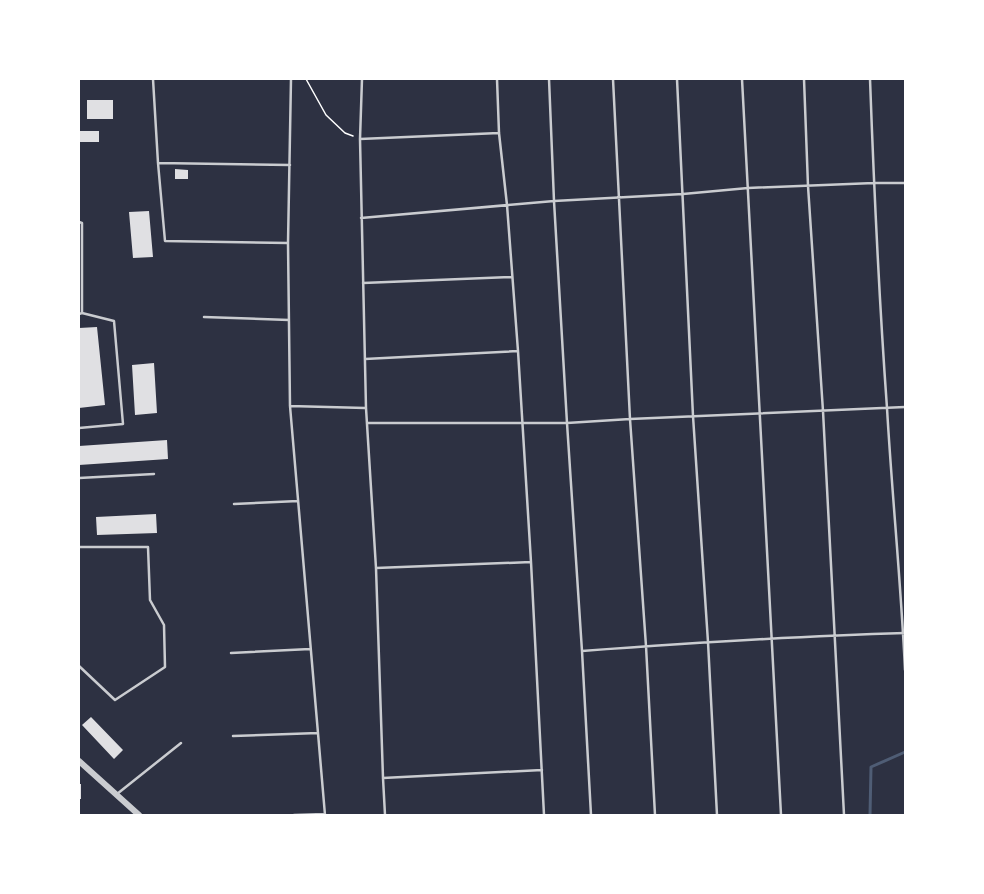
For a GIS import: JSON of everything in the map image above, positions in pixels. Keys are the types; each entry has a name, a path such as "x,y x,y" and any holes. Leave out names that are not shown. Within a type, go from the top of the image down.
{"street":[{"path":"79,761 139,815"}],"lane":[{"path":"153,79 158,163 165,241 288,243"},
{"path":"291,79 288,243 290,406 324,814 294,815"},
{"path":"362,79 360,139 364,359 376,568 382,778 385,815"},
{"path":"498,79 499,134 507,205 518,351 544,815"},
{"path":"549,79 554,201 591,815"},
{"path":"613,79 630,419 646,646 655,815"},
{"path":"677,79 693,416 708,642 717,815"},
{"path":"742,79 771,639 782,815"},
{"path":"804,79 808,186 823,411 844,815"},
{"path":"870,79 886,407 904,633 905,670"},
{"path":"360,139 499,134"},
{"path":"158,163 290,165"},
{"path":"361,218 554,201 683,194 748,188 905,183"},
{"path":"79,222 82,223 81,313 114,321 123,424 79,428"},
{"path":"363,284 512,277"},
{"path":"204,317 289,320"},
{"path":"364,359 518,351"},
{"path":"290,406 366,408"},
{"path":"367,423 567,423 905,407"},
{"path":"79,478 154,474"},
{"path":"234,504 298,501"},
{"path":"79,547 148,547 150,600 164,625 165,667 115,700 79,666"},
{"path":"376,568 531,562"},
{"path":"582,651 708,642 904,633"},
{"path":"230,653 310,649"},
{"path":"233,736 318,733"},
{"path":"117,795 181,743"},
{"path":"382,778 542,770"}],"path":[{"path":"306,79 326,115 345,132 360,139"}],"building":[{"path":"87,100 113,100 113,119 87,119"},
{"path":"80,131 99,131 99,142 80,142"},
{"path":"175,169 188,170 188,179 175,179"},
{"path":"149,211 153,257 133,258 129,212"},
{"path":"97,327 105,405 79,408 79,328"},
{"path":"154,363 157,413 135,415 132,365"},
{"path":"167,440 168,459 79,465 79,446"},
{"path":"156,514 157,533 97,535 96,517"},
{"path":"91,717 123,750 114,759 82,725"},
{"path":"79,784 81,784 81,799 79,799"}],"waterway":[{"path":"870,815 871,767 905,752"}]}
